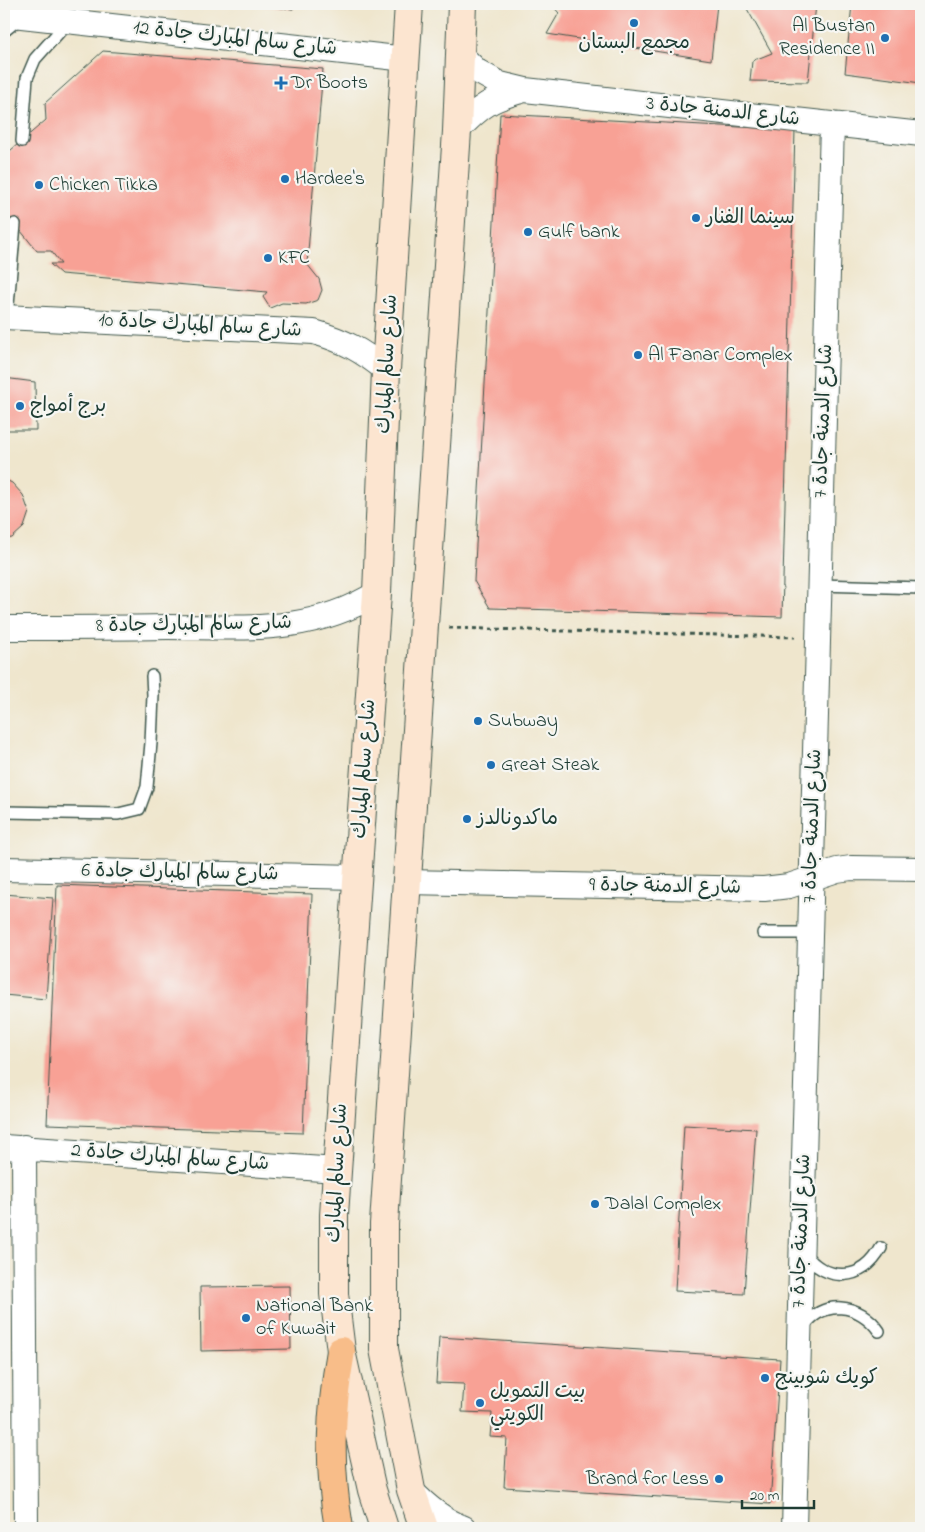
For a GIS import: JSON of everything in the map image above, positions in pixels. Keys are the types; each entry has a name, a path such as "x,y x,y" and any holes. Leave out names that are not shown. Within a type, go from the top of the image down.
{"main road":[{"name":"شارع سالم المبارك","path":"384,1528 372,1490 341,1351 334,1294 334,1215 377,593 386,370 409,4"},
{"path":"424,1528 411,1490 384,1349 384,1224 422,627 457,131 462,4"},
{"path":"339,1528 334,1499 331,1434 335,1388 341,1351"}],"street":[{"name":"شارع سالم المبارك جادة 12","path":"13,15 406,59"},
{"name":"شارع الدمنة جادة 3","path":"459,53 477,71 500,84 525,90 921,134"},
{"name":"شارع الدمنة جادة 3","path":"457,131 475,111 499,97 525,90"},
{"name":"شارع الدمنة جادة 7","path":"794,1528 832,124"},
{"name":"شارع سالم المبارك جادة 10","path":"6,317 314,332 337,338 358,349 386,370"},
{"name":"شارع سالم المبارك جادة 8","path":"4,628 275,627 322,619 358,605 377,593"},
{"name":"شارع الدمنة جادة 9","path":"406,882 764,889 788,886 831,871 851,868 921,869"},
{"name":"شارع سالم المبارك جادة 6","path":"4,869 357,877"},
{"name":"شارع سالم المبارك جادة 2","path":"14,1147 337,1170"},
{"path":"14,1147 26,1528"},
{"path":"411,1490 424,1504 464,1528"}],"lane":[{"path":"4,31 13,15"},
{"path":"22,141 27,78 35,59 69,21"},
{"path":"6,317 15,224"},
{"path":"820,585 921,588"},
{"path":"4,812 118,814 139,809 148,787 152,724 152,676"},
{"path":"763,933 810,933"},
{"path":"801,1250 821,1270 838,1275 856,1272 871,1263 881,1248"},
{"path":"799,1337 803,1327 810,1318 831,1308 853,1309 872,1321 879,1331"}],"path":[{"path":"422,627 818,637"}],"building":[{"path":"252,4 294,4 293,9"},
{"name":"مجمع البستان","path":"551,4 717,4 711,60 547,34 559,13"},
{"path":"734,4 816,4 808,82 750,81 752,61 772,53 746,7"},
{"name":"Al Bustan Residence II","path":"852,4 921,4 921,83 845,73"},
{"path":"103,51 323,69 307,264 319,279 322,290 318,300 306,304 282,303 270,308 263,297 267,292 61,274 50,264 61,264 51,251 37,251 4,210 4,156 46,120 45,103"},
{"name":"Al Fanar Complex","path":"500,114 795,130 782,617 490,608 474,581"},
{"name":"برج أمواج","path":"4,378 35,382 36,430 4,430"},
{"path":"4,479 12,483 23,495 29,512 24,527 12,538 4,539"},
{"path":"57,885 312,894 303,1133 47,1124"},
{"path":"4,894 53,898 46,999 4,995"},
{"name":"Dalal Complex","path":"684,1125 756,1129 744,1294 675,1291"},
{"name":"National Bank of Kuwait","path":"290,1286 291,1349 201,1351 200,1287"},
{"path":"439,1337 780,1359 770,1504 504,1487 507,1438 490,1437 492,1413 462,1412 464,1384 436,1383"}],"place":[{"name":"مجمع البستان","path":"634,23"},
{"name":"Al Bustan Residence II","path":"885,38"},
{"name":"Dr Boots","path":"281,83"},
{"name":"Hardee's","path":"285,179"},
{"name":"Chicken Tikka","path":"39,185"},
{"name":"سينما الفنار","path":"696,218"},
{"name":"Gulf bank","path":"528,232"},
{"name":"KFC","path":"268,258"},
{"name":"Al Fanar Complex","path":"638,355"},
{"name":"برج أمواج","path":"20,406"},
{"name":"Subway","path":"478,721"},
{"name":"Great Steak","path":"491,765"},
{"name":"ماكدونالدز","path":"467,819"},
{"name":"Dalal Complex","path":"595,1204"},
{"name":"National Bank of Kuwait","path":"246,1318"},
{"name":"كويك شوبينج","path":"765,1378"},
{"name":"بيت التمويل الكويتي","path":"480,1403"},
{"name":"Brand for Less","path":"719,1479"}]}
